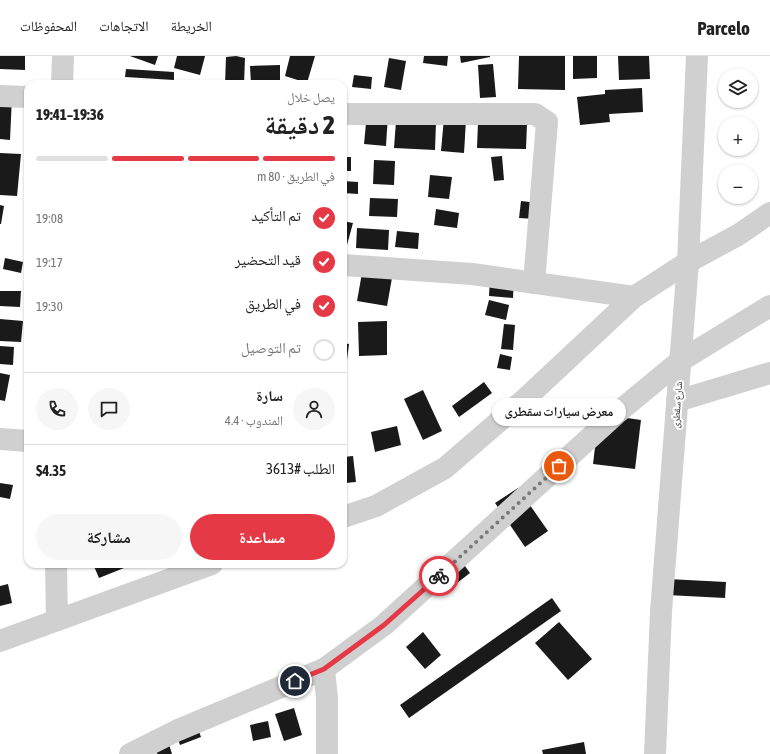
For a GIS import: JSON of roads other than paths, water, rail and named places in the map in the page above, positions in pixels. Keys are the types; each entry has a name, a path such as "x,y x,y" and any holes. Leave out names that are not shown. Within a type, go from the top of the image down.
{"street":[{"path":"62,80 63,56"},
{"name":"شارع سقطرى","path":"655,754 661,612 688,262 697,56"},
{"path":"0,96 24,97"},
{"path":"347,114 535,114 547,122 534,283"},
{"path":"347,516 376,506 445,468 526,398 634,296 688,262 738,235 770,213"},
{"path":"347,265 472,274 634,296"},
{"path":"130,754 178,730 324,669 384,625 617,413 680,361 770,306"},
{"path":"677,401 770,373"},
{"path":"0,439 24,440"},
{"path":"56,568 57,620"},
{"path":"0,641 201,568"},
{"path":"324,669 327,699 327,754"}],"place":[{"name":"معرض سيارات سقطرى","path":"559,466"}]}
